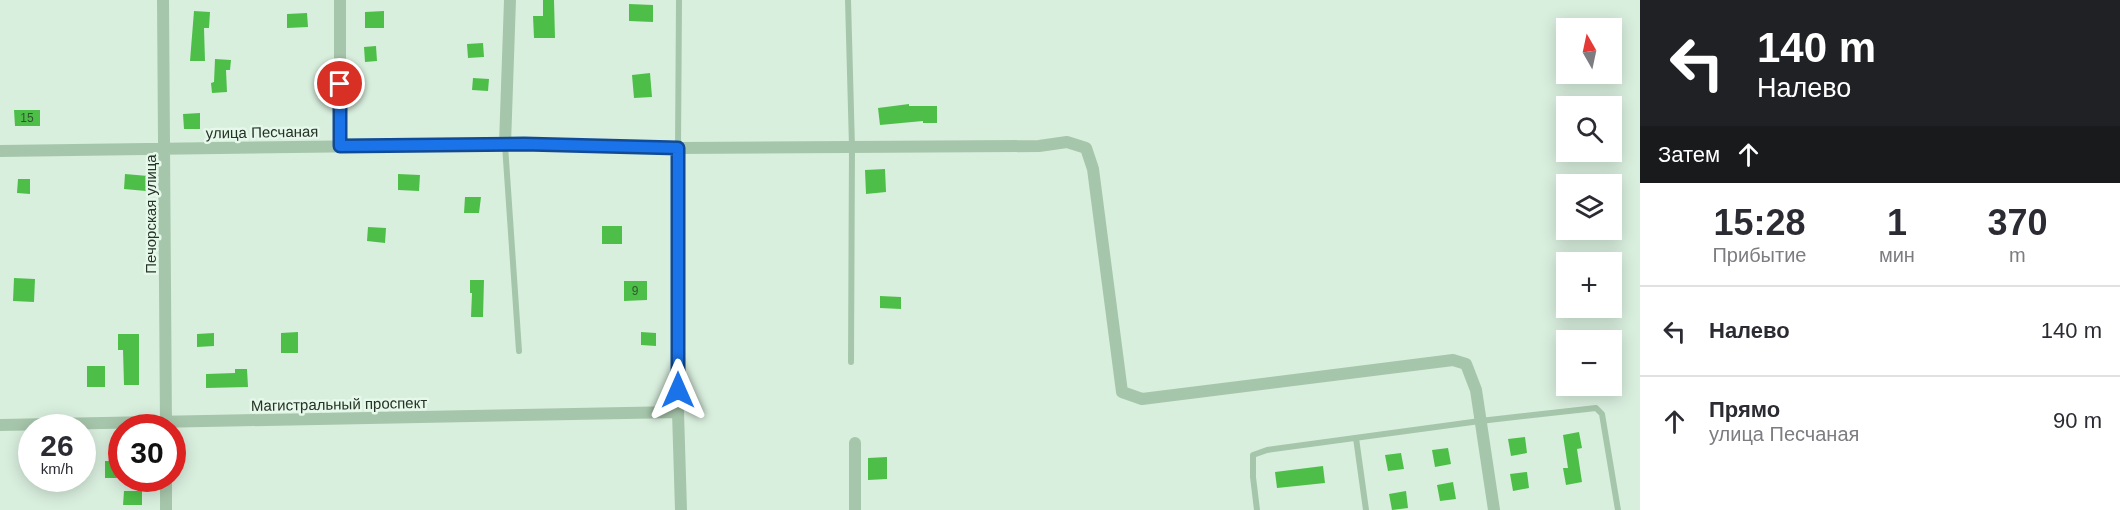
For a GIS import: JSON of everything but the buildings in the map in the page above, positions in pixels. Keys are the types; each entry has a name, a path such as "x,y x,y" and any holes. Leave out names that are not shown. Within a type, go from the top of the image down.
{"street":[{"name":"Печорская улица","path":"163,0 166,414"},
{"path":"340,0 340,146"},
{"path":"505,144 510,0"},
{"name":"улица Песчаная","path":"0,151 505,144 678,148 1039,146 1067,142 1086,148 1093,168 1122,392 1142,399 1453,360 1466,364 1476,390 1480,421"},
{"path":"678,148 678,412 681,510"},
{"name":"Магистральный проспект","path":"186,424 678,412"},
{"path":"1480,421 1494,510"},
{"name":"Магистральный проспект","path":"0,425 108,425"},
{"path":"855,443 855,510"},
{"path":"166,492 166,510"}],"lane":[{"path":"678,148 680,0"},
{"path":"848,0 852,147 851,362"},
{"path":"505,144 519,351"},
{"path":"1257,510 1253,455 1267,450 1596,408 1602,414 1618,510"},
{"path":"1356,438 1366,510"}],"route":[{"path":"340,84 340,146 524,144 678,148 678,390"}]}
